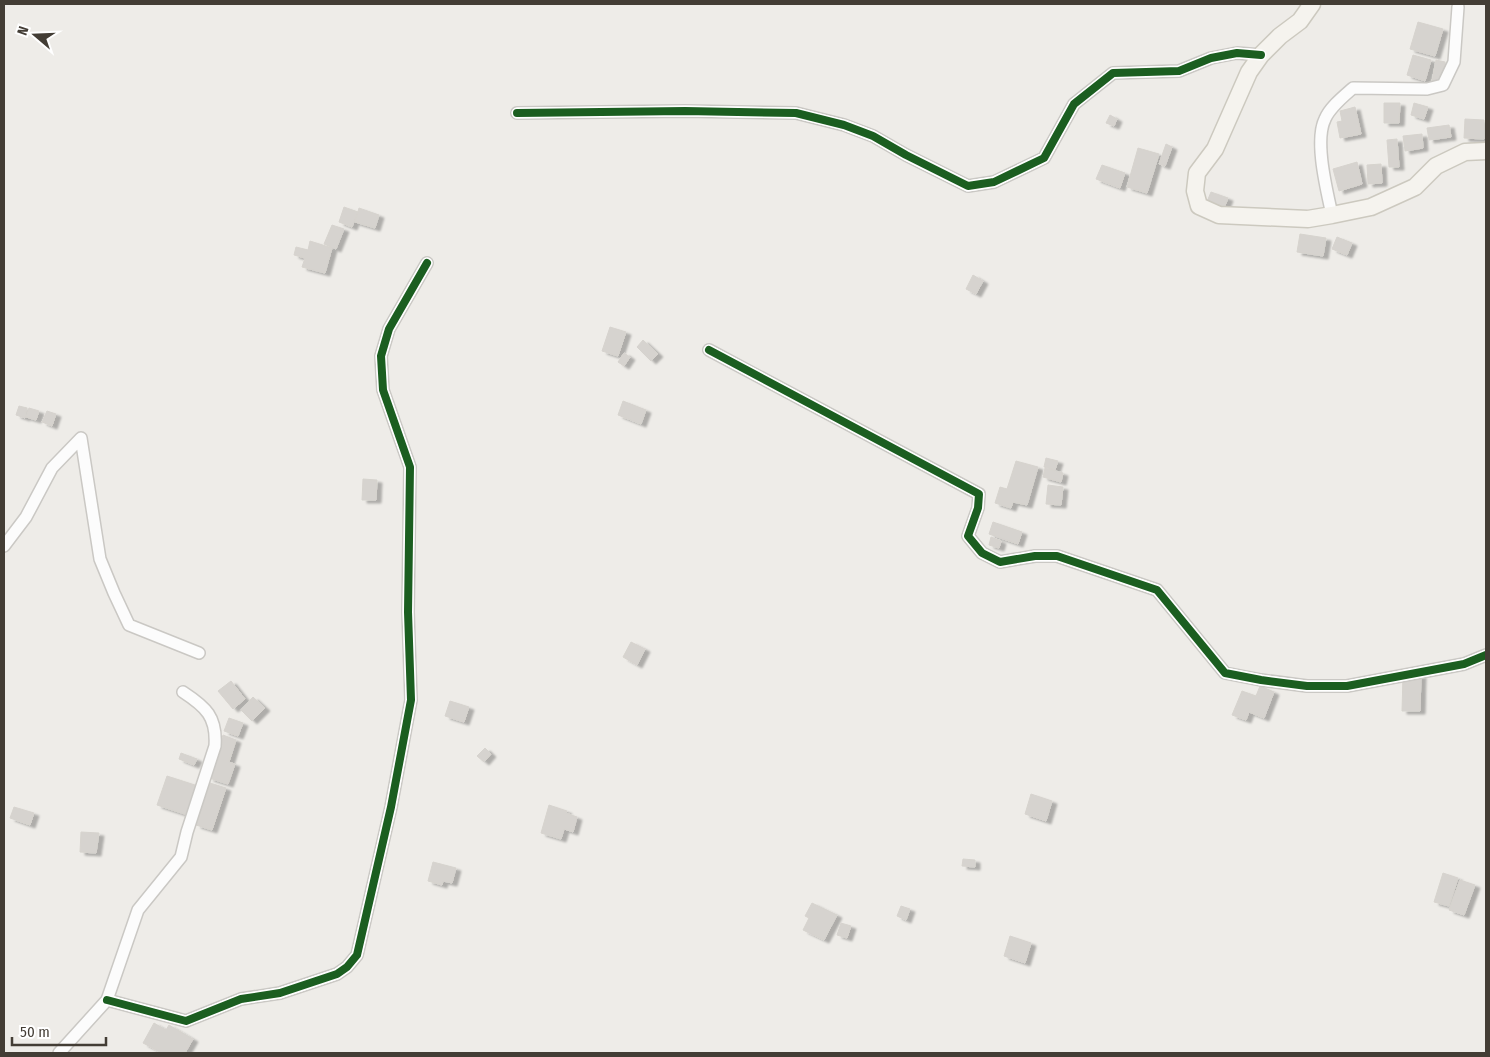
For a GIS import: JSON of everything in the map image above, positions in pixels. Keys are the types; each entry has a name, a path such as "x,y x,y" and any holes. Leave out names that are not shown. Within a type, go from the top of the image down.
{"main road":[{"path":"1312,4 1300,21 1280,36 1261,55 1249,72 1215,149 1198,173 1195,191 1199,206 1219,214 1308,219 1332,215 1371,207 1415,187 1436,166 1465,152 1486,151"}],"street":[{"path":"1332,215 1323,170 1321,136 1325,119 1340,99 1353,88 1427,89 1443,85 1454,62 1458,7"},
{"path":"517,113 676,111 796,113 844,125 873,136 968,186 994,182 1044,158 1074,104 1113,73 1178,71 1211,58 1237,53 1261,55"},
{"path":"107,1000 186,1021 241,998 280,993 337,974 347,967 357,955 391,807 411,700 408,612 410,467 383,390 381,356 389,329 427,263"},
{"path":"709,350 979,494 978,508 968,536 982,553 1000,562 1036,556 1057,556 1157,590 1225,672 1261,680 1307,686 1347,686 1464,664 1486,655"},
{"path":"4,546 26,517 52,468 81,438 100,559 129,625 199,653"},
{"path":"59,1053 107,1000 138,910 181,857 215,746 216,734 211,717 201,704 183,692"}],"building":[{"path":"1418,22 1443,29 1435,56 1410,49"},
{"path":"1413,55 1431,60 1425,81 1407,75"},
{"path":"1436,60 1445,62 1442,84 1432,82"},
{"path":"1384,103 1400,103 1399,123 1384,123"},
{"path":"1414,103 1428,107 1424,119 1411,115"},
{"path":"1355,107 1361,134 1340,138 1337,122 1342,121 1340,111"},
{"path":"1110,115 1117,119 1114,126 1106,123"},
{"path":"1465,119 1484,120 1484,139 1464,138"},
{"path":"1449,125 1451,137 1429,140 1427,128"},
{"path":"1422,134 1423,148 1405,151 1403,136"},
{"path":"1397,139 1399,167 1389,167 1387,140"},
{"path":"1166,144 1172,147 1165,166 1159,164"},
{"path":"1138,148 1159,154 1147,193 1127,187"},
{"path":"1357,162 1362,184 1339,191 1333,169"},
{"path":"1381,164 1382,183 1368,184 1367,165"},
{"path":"1102,165 1125,173 1120,188 1096,179"},
{"path":"1211,192 1228,198 1223,211 1206,204"},
{"path":"344,207 358,212 352,227 339,222"},
{"path":"359,208 379,215 375,228 355,222"},
{"path":"332,225 344,229 336,249 324,244"},
{"path":"1300,234 1326,238 1323,256 1297,252"},
{"path":"1337,237 1352,243 1347,255 1332,249"},
{"path":"310,241 332,248 325,273 302,267 305,258 294,255 296,247 308,250"},
{"path":"973,275 983,281 976,294 966,289"},
{"path":"610,327 626,332 618,356 602,351"},
{"path":"643,340 658,354 651,361 637,347"},
{"path":"624,353 630,357 624,366 618,362"},
{"path":"623,401 646,410 641,424 618,415"},
{"path":"19,406 27,408 25,418 16,415"},
{"path":"29,408 39,411 36,420 26,417"},
{"path":"47,411 56,414 52,426 42,422"},
{"path":"1046,458 1058,461 1055,470 1044,467"},
{"path":"1016,461 1038,467 1027,505 1013,502 1011,508 995,503 1000,487 1007,489"},
{"path":"1045,468 1063,473 1061,482 1043,477"},
{"path":"363,479 377,480 376,500 362,500"},
{"path":"1048,485 1063,487 1061,505 1046,504"},
{"path":"993,522 1022,532 1018,544 989,534"},
{"path":"991,537 1001,541 999,548 989,545"},
{"path":"631,642 645,649 637,665 623,657"},
{"path":"1403,675 1421,675 1420,711 1402,711"},
{"path":"231,681 245,699 233,709 218,691"},
{"path":"1260,686 1274,692 1264,718 1249,712 1246,720 1232,715 1242,691 1256,696"},
{"path":"253,697 265,708 252,721 241,710"},
{"path":"450,701 469,707 464,722 445,716"},
{"path":"229,718 243,723 238,736 224,731"},
{"path":"223,735 236,740 229,762 235,764 228,784 209,778"},
{"path":"485,748 491,754 484,762 477,756"},
{"path":"181,753 197,759 194,765 179,759"},
{"path":"167,776 198,786 188,815 157,805"},
{"path":"210,783 226,788 212,830 196,825"},
{"path":"1031,794 1052,801 1046,821 1025,814"},
{"path":"549,805 567,811 566,813 577,817 573,832 564,829 561,839 541,833"},
{"path":"14,807 34,813 30,825 10,818"},
{"path":"81,832 99,833 96,853 80,852"},
{"path":"963,859 975,860 975,867 962,866"},
{"path":"433,862 456,868 452,883 443,881 442,885 428,881"},
{"path":"1443,873 1458,878 1449,906 1434,902"},
{"path":"1460,880 1475,885 1464,915 1449,910"},
{"path":"812,903 837,915 824,940 803,930 809,918 805,916"},
{"path":"901,906 910,909 906,920 897,916"},
{"path":"841,923 851,926 847,938 837,935"},
{"path":"1010,936 1031,943 1025,963 1004,956"},
{"path":"154,1023 166,1030 169,1025 193,1039 185,1053 162,1053 143,1043"}],"cycle path":[{"path":"517,113 685,111 796,113 844,125 873,136 968,186 994,182 1044,158 1074,104 1113,73 1179,71 1211,58 1237,53 1261,55"},
{"path":"107,1000 186,1021 241,999 280,993 337,974 347,967 357,955 391,807 411,700 408,612 410,467 383,390 381,356 389,329 427,263"},
{"path":"709,350 979,494 978,508 968,536 982,553 1000,562 1035,556 1057,556 1157,590 1225,673 1307,686 1347,686 1464,664 1486,655"}]}
